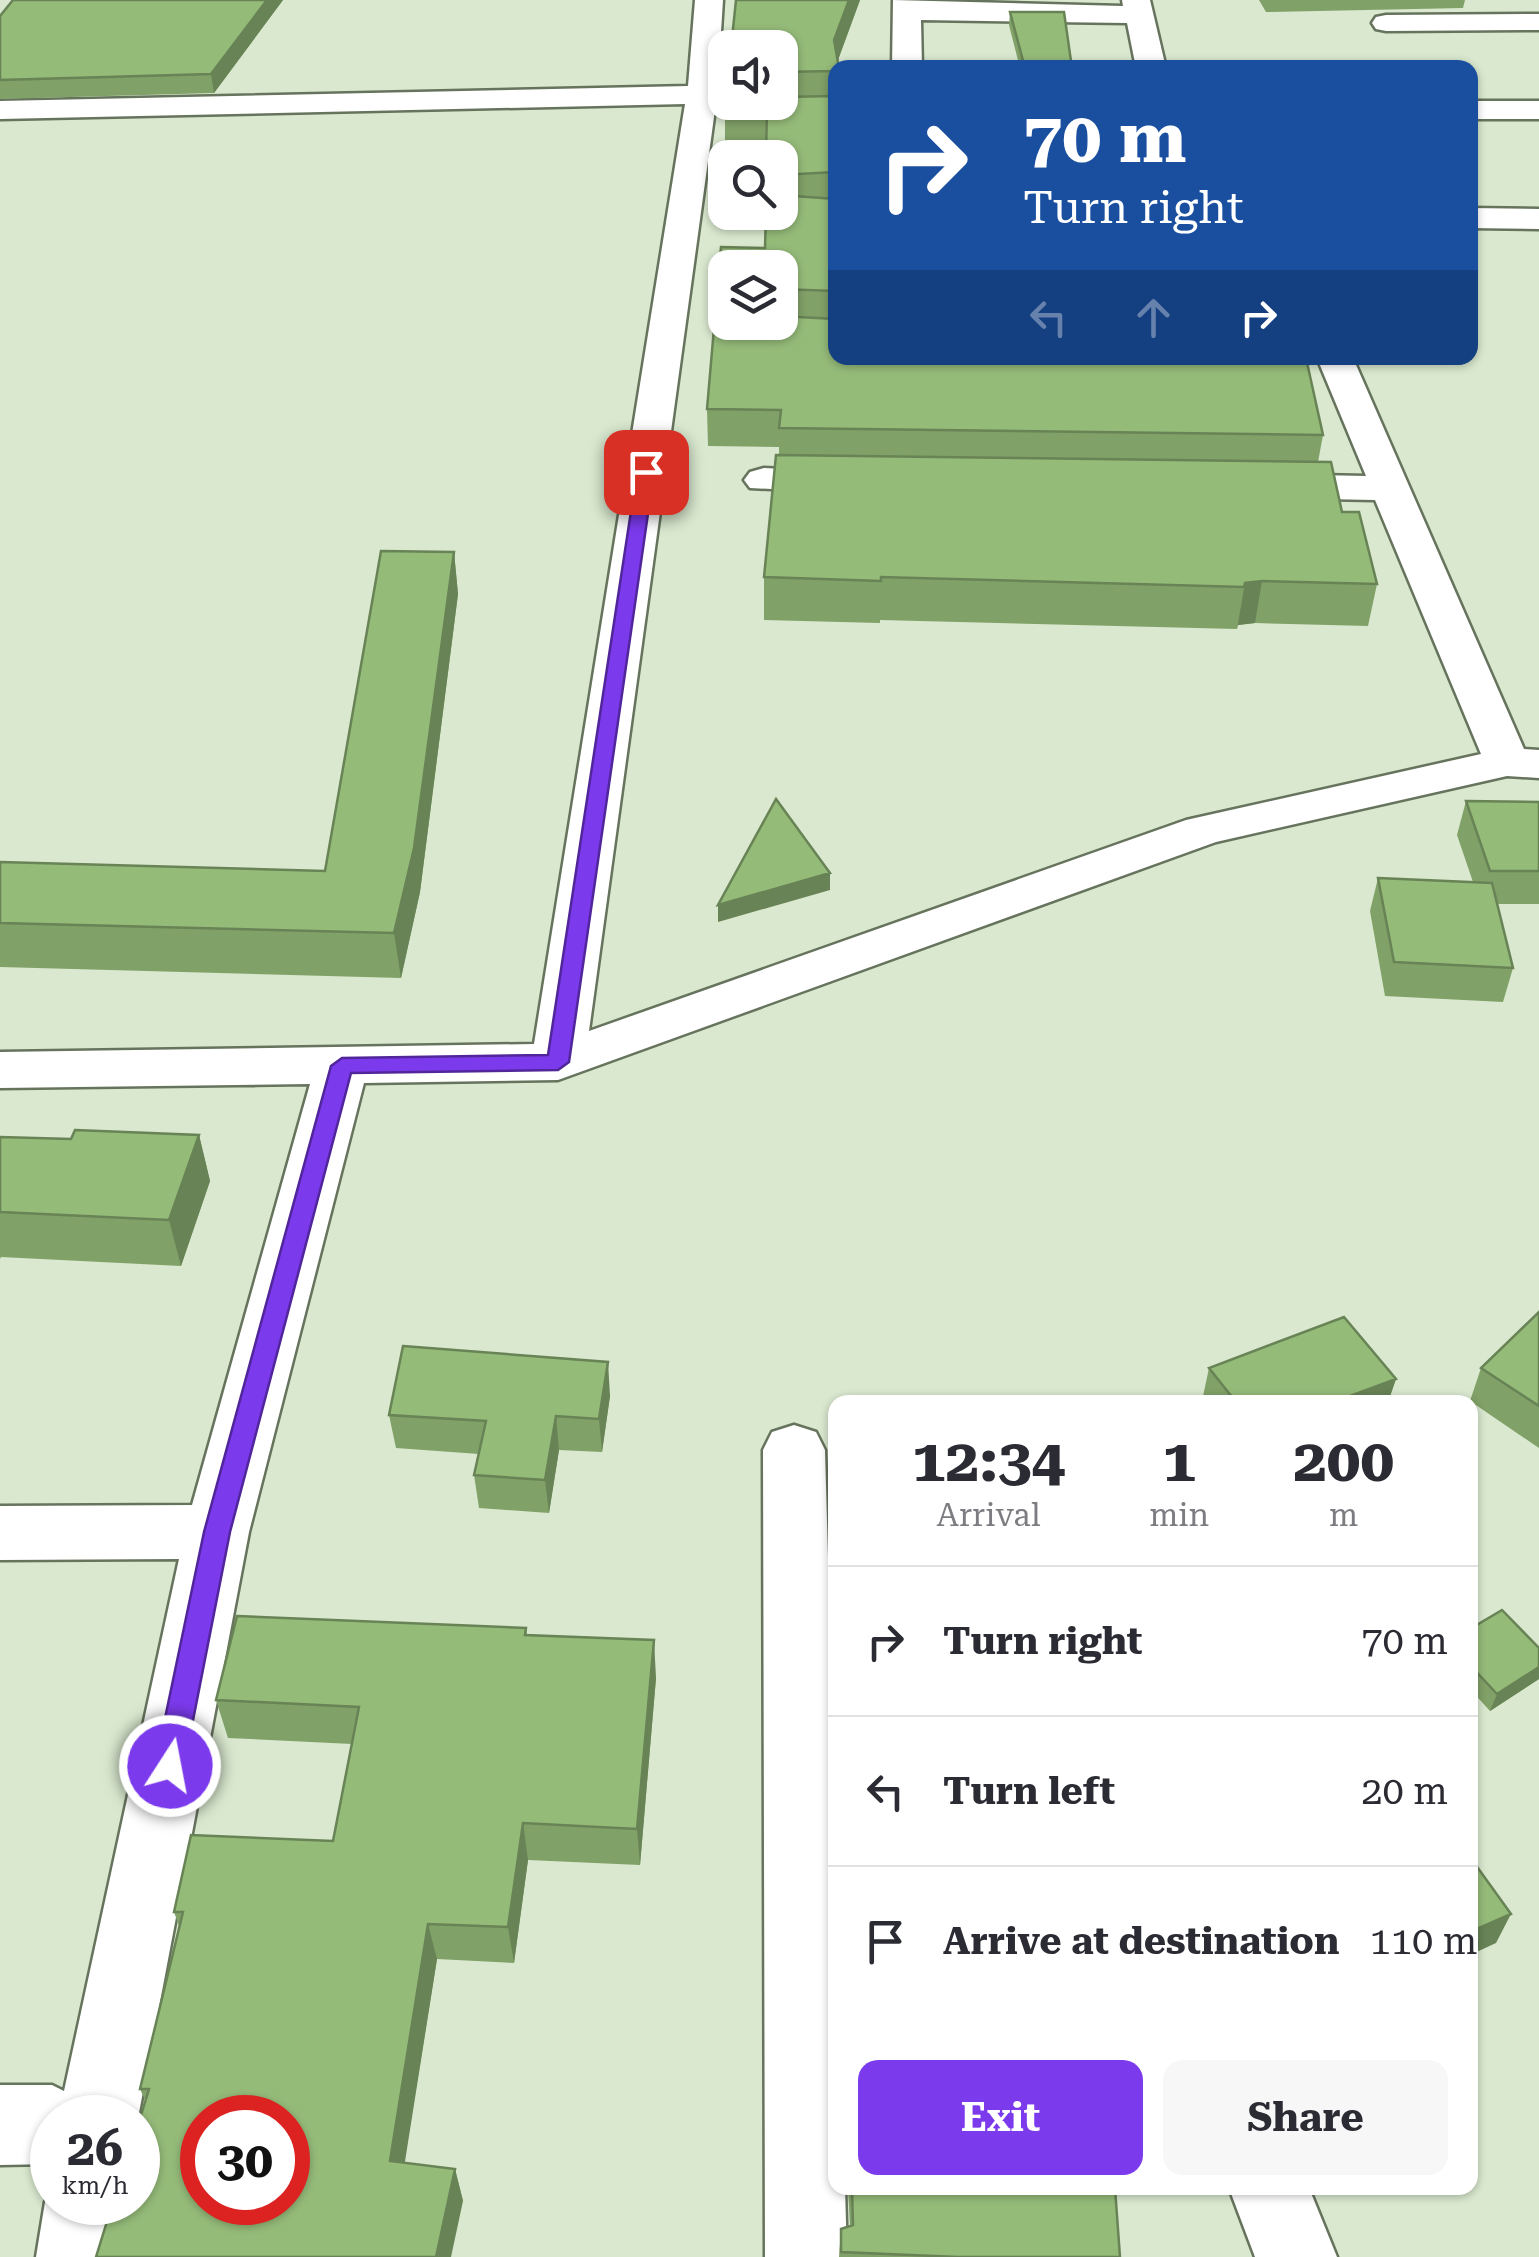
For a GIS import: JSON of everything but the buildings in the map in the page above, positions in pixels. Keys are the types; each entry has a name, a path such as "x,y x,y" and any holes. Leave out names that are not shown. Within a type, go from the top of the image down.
{"street":[{"path":"710,0 711,30"},
{"path":"908,60 907,6 1138,7 1149,60"},
{"path":"1399,52 1381,11 1539,22"},
{"path":"0,110 708,110"},
{"path":"1478,110 1539,110"},
{"path":"558,1062 710,120"},
{"path":"1478,218 1539,219"},
{"path":"0,1070 558,1062 1203,830 1523,763 1391,488 1339,365"},
{"path":"764,480 882,482"},
{"path":"1234,486 1391,488"},
{"path":"103,2095 217,1532 342,1066"},
{"path":"806,2257 794,1450 828,1470"},
{"path":"0,1532 217,1532"},
{"path":"0,2125 30,2125"},
{"path":"1272,2195 1296,2257"},
{"path":"77,2257 82,2225"}],"route":[{"path":"170,1766 217,1532 342,1066 558,1062 646,472"}]}
